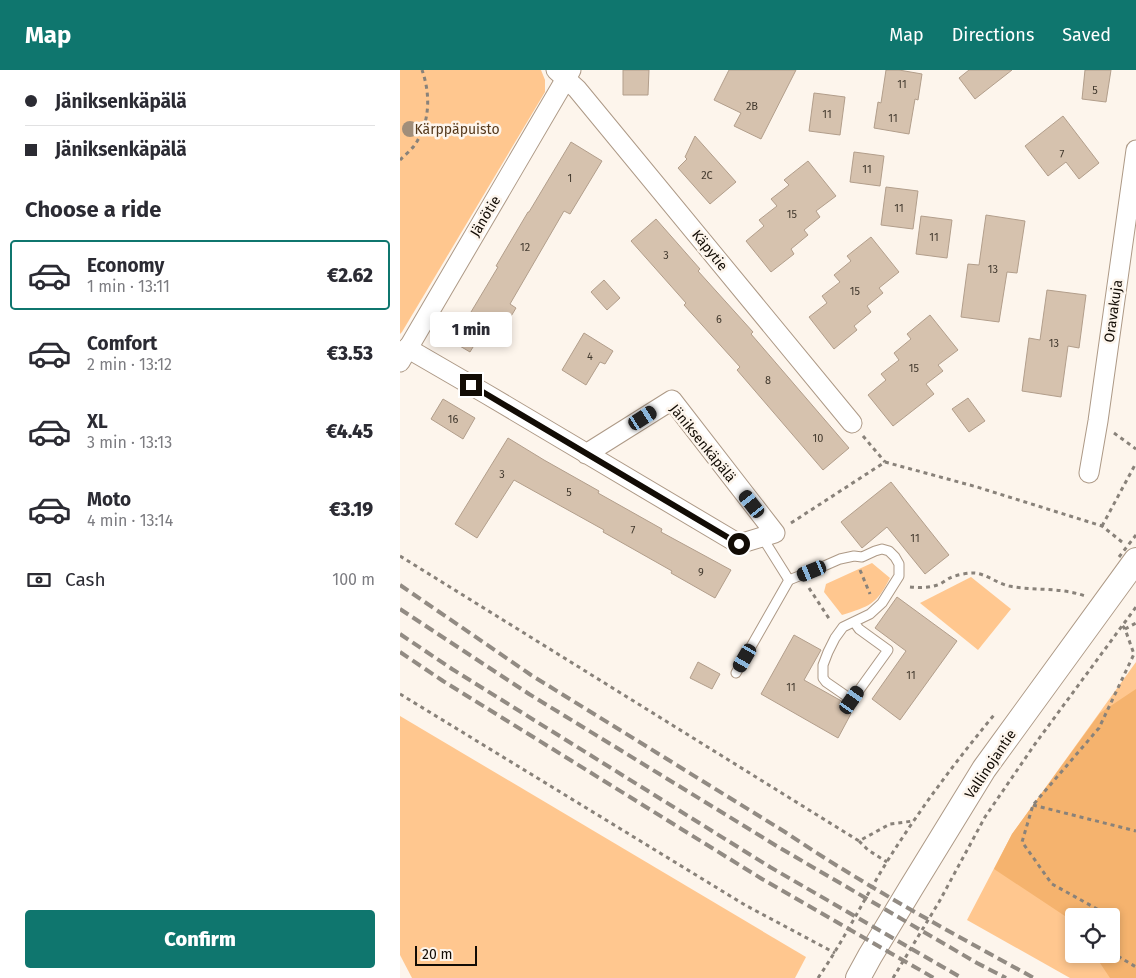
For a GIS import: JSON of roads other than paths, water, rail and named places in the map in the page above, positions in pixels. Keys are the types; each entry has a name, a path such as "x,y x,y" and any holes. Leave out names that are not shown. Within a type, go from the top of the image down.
{"street":[{"name":"Jänötie","path":"404,355 564,73"},
{"name":"Käpytie","path":"564,73 852,423"},
{"name":"Oravakuja","path":"1089,473 1136,150"},
{"path":"404,355 488,395 739,544 768,535"},
{"name":"Jäniksenkäpälä","path":"586,454 672,400 768,535"},
{"name":"Vallinojantie","path":"858,978 984,769 1127,556"}],"lane":[{"path":"768,535 789,580"},
{"path":"736,673 789,580 840,558 862,557 875,550 882,549 889,551 895,557 900,570 896,582 882,603 870,614 843,627 835,638 823,665 823,678 832,687 852,700 888,650 859,629 854,622"}],"railway":[{"path":"400,585 531,675 815,852 908,908 1034,978"},
{"path":"400,609 529,694 780,848 1006,978"},
{"path":"400,634 452,669 770,867 962,978"},
{"path":"400,652 443,681 762,879 934,978"}],"park label":[{"name":"Kärppäpuisto","path":"457,129"}]}
